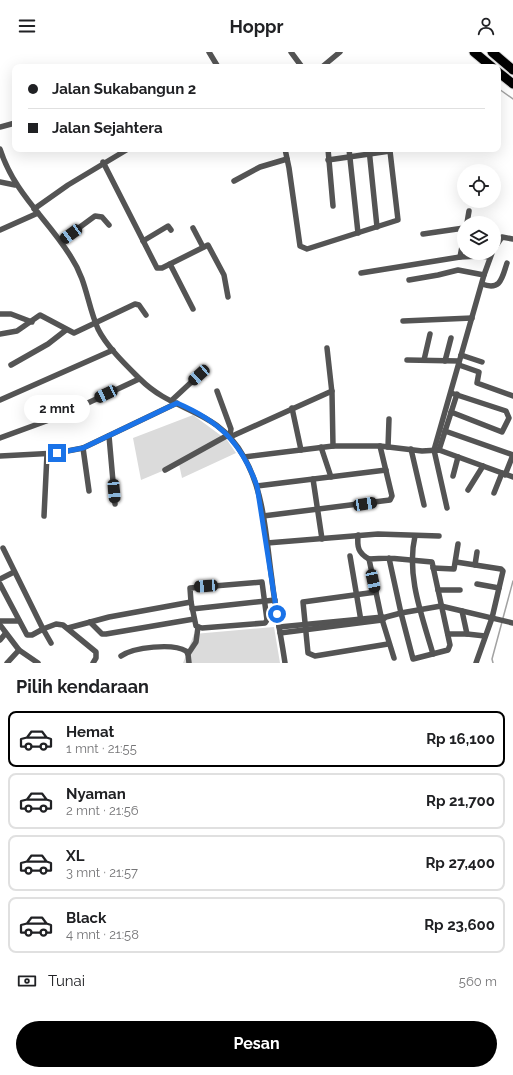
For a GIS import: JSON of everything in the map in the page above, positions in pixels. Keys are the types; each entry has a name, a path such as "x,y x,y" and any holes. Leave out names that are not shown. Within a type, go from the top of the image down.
{"main road":[{"path":"474,52 488,64"},
{"path":"492,52 513,70"},
{"path":"501,74 513,84"}],"street":[{"path":"209,52 216,64"},
{"path":"291,52 300,64"},
{"path":"326,64 340,52"},
{"path":"0,127 12,125"},
{"path":"0,149 15,185 61,241 81,273 96,323 102,335 113,350 139,379 155,392 208,419 229,436 244,457 257,486 263,516 284,663"},
{"path":"0,230 36,211 103,162 122,152"},
{"path":"286,152 300,246 307,249 399,219 390,152"},
{"path":"328,152 332,206"},
{"path":"349,152 358,233"},
{"path":"328,160 350,158 370,152 378,227"},
{"path":"234,181 260,167 287,159"},
{"path":"103,162 157,268 162,268 203,247 209,246 224,275 228,297"},
{"path":"0,182 15,185"},
{"path":"468,216 469,211"},
{"path":"61,241 95,216 102,217 109,224"},
{"path":"143,241 168,226 171,230"},
{"path":"193,228 203,247"},
{"path":"422,234 457,229"},
{"path":"501,238 502,237 513,239"},
{"path":"361,273 424,265 457,258"},
{"path":"437,450 451,412 461,355 489,260"},
{"path":"482,284 491,287 497,285 501,280 507,263"},
{"path":"170,264 193,309"},
{"path":"409,280 425,278 458,270 484,275"},
{"path":"0,334 15,332 32,322 40,315 72,333 77,333 135,304 139,305 146,315"},
{"path":"0,314 11,314 32,322"},
{"path":"403,321 472,318"},
{"path":"11,365 48,344 66,330"},
{"path":"424,360 430,334"},
{"path":"445,361 451,338"},
{"path":"327,348 332,391 333,446"},
{"path":"0,400 113,350"},
{"path":"461,355 482,362"},
{"path":"407,360 459,363 479,372 477,383 513,396"},
{"path":"0,456 47,454 83,448 174,402 199,375"},
{"path":"0,438 60,416 139,379"},
{"path":"217,391 231,429 229,436"},
{"path":"165,470 229,436 332,391"},
{"path":"451,412 502,432 508,420 508,413 506,411 454,393"},
{"path":"447,508 437,450 454,393"},
{"path":"292,408 301,450"},
{"path":"388,447 389,419"},
{"path":"445,431 513,455 494,493"},
{"path":"109,436 115,504"},
{"path":"244,457 333,446 380,446 437,450 513,477"},
{"path":"263,516 390,500 392,496 380,446"},
{"path":"321,447 332,477"},
{"path":"83,448 89,491"},
{"path":"411,449 424,505"},
{"path":"44,516 47,454"},
{"path":"452,476 458,457"},
{"path":"468,490 483,466"},
{"path":"257,486 386,470"},
{"path":"313,479 319,510 322,539"},
{"path":"267,543 358,535 439,536"},
{"path":"358,535 358,548 363,556 369,559 389,558 429,561 433,568 450,649 413,659 400,613 389,558"},
{"path":"414,536 411,560 420,608 433,654"},
{"path":"433,568 452,570 455,568 458,544"},
{"path":"3,548 51,643"},
{"path":"475,565 477,552"},
{"path":"350,556 361,620"},
{"path":"369,559 388,644 394,658"},
{"path":"456,562 502,569 503,572 493,618 476,663"},
{"path":"0,579 14,572"},
{"path":"189,663 188,654 196,642 198,627 194,619 192,609 189,590 191,588 272,581"},
{"path":"198,627 265,623 267,620 262,582"},
{"path":"0,584 28,636 59,624 68,628 94,650 96,654 96,662"},
{"path":"477,584 499,588"},
{"path":"438,590 460,590"},
{"path":"376,592 303,602 304,626 308,653 312,656 388,644"},
{"path":"192,609 275,600"},
{"path":"68,628 90,622 191,602"},
{"path":"280,630 383,618 420,608 441,606 513,623"},
{"path":"462,611 467,634"},
{"path":"90,622 102,634 106,634 194,619"},
{"path":"0,621 19,621"},
{"path":"0,625 5,634 19,650 38,663"},
{"path":"0,640 5,634"},
{"path":"448,634 485,636"},
{"path":"122,656 134,650 166,647 182,649 188,654"},
{"path":"7,663 19,650"}],"shaded area":[{"path":"193,415 227,440 236,453 182,478 179,464 141,480 133,438"},
{"path":"274,627 280,663 183,663 194,634"}],"waterway":[{"path":"501,90 513,99"},
{"path":"503,618 513,581"},
{"path":"493,663 492,659 502,622"}],"route":[{"path":"57,453 83,448 177,403 198,412 216,424 234,441 253,473 263,516 277,614"}]}
